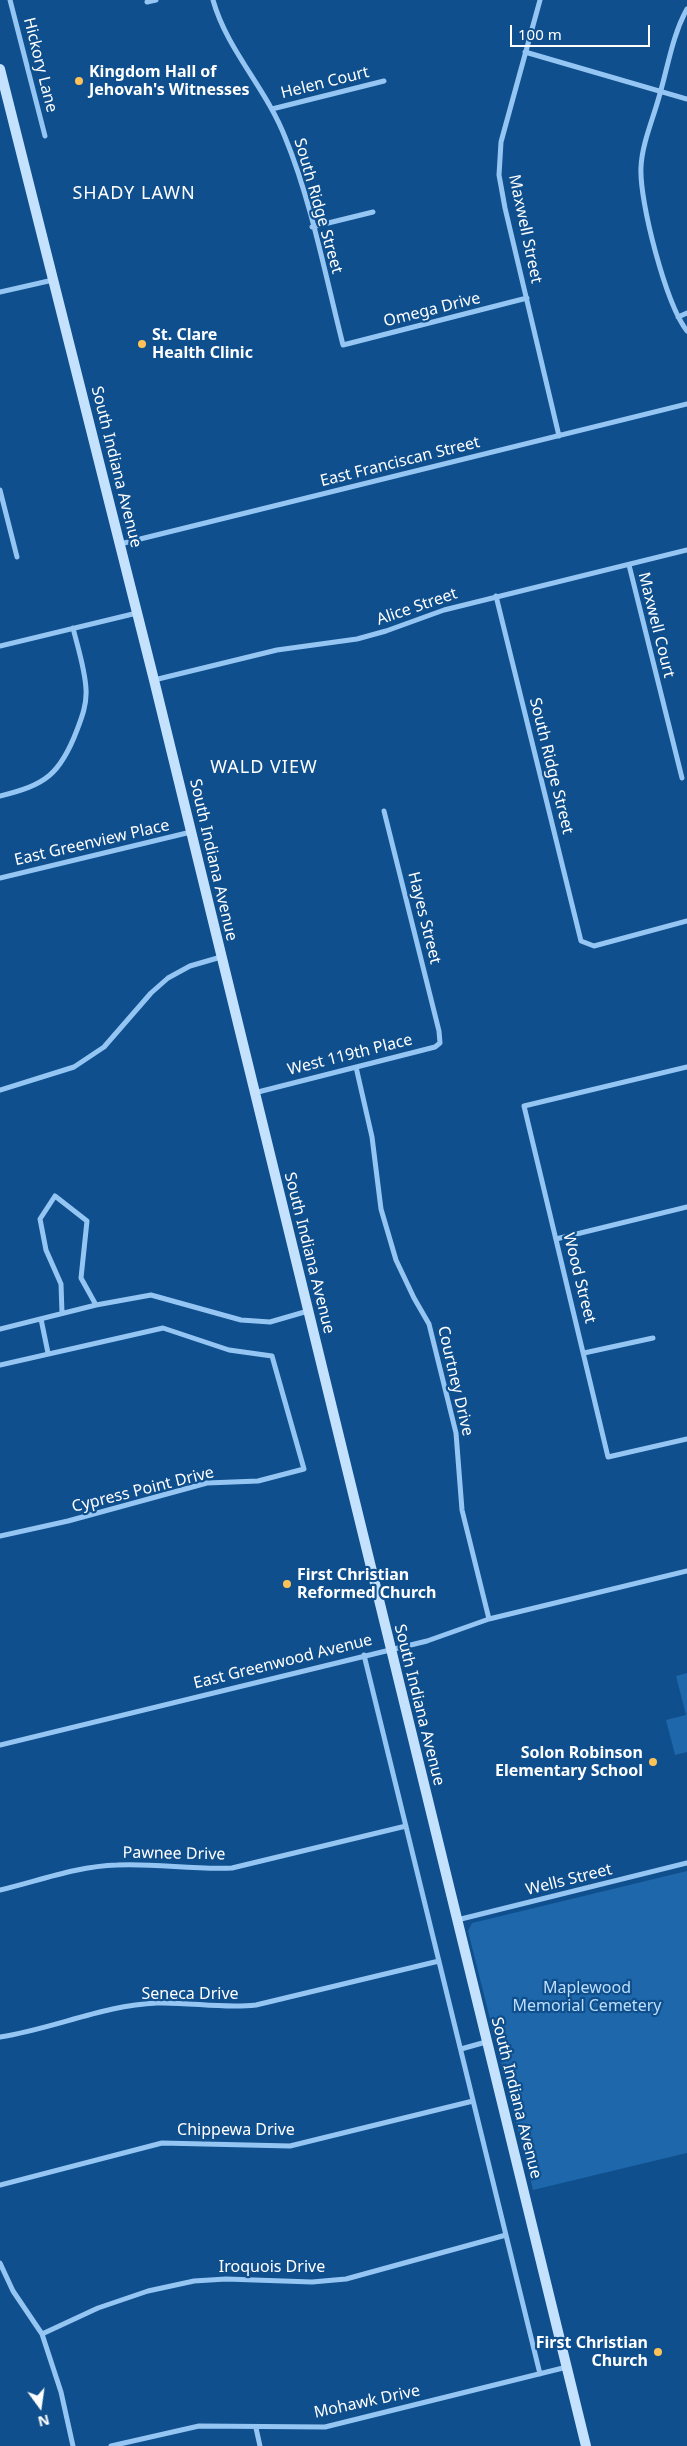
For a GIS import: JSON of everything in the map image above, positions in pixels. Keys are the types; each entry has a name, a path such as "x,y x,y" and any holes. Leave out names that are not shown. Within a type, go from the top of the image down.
{"main road":[{"name":"South Indiana Avenue","path":"0,68 154,680 220,957 309,1311 456,1920 586,2446"}],"street":[{"name":"Hickory Lane","path":"10,0 45,136"},
{"path":"148,2 156,0"},
{"name":"South Ridge Street","path":"213,0 219,24 272,110 285,137 312,227 342,345"},
{"name":"Maxwell Street","path":"540,0 502,134 499,175 504,208 559,436"},
{"path":"687,9 679,23 643,153 641,176 644,202 668,293 678,317 687,331"},
{"path":"525,52 687,99"},
{"name":"Helen Court","path":"272,110 384,81"},
{"path":"312,227 373,212"},
{"path":"0,292 54,280"},
{"name":"Omega Drive","path":"342,345 527,298"},
{"path":"678,317 687,313"},
{"name":"East Franciscan Street","path":"120,544 687,404"},
{"path":"0,490 2,507 17,558"},
{"name":"Alice Street","path":"154,680 292,646 357,639 386,631 432,613 687,550"},
{"name":"Maxwell Court","path":"629,565 682,778"},
{"name":"South Ridge Street","path":"496,596 580,941 594,946 687,921"},
{"path":"0,646 137,613"},
{"path":"0,796 32,788 48,779 62,763 70,748 83,714 86,695 85,678 73,628"},
{"name":"Hayes Street","path":"384,811 439,1031"},
{"name":"East Greenview Place","path":"0,878 191,832"},
{"path":"0,1090 74,1067 104,1047 151,994 168,978 190,966 220,957"},
{"name":"West 119th Place","path":"254,1093 435,1047 440,1043 439,1031"},
{"name":"Courtney Drive","path":"356,1067 372,1137 381,1209 396,1260 430,1324 456,1433 462,1510 489,1620"},
{"name":"Wood Street","path":"687,1067 524,1106 608,1456 687,1439"},
{"path":"62,1313 61,1284 46,1250 40,1219 55,1196 87,1221 81,1278 96,1305"},
{"path":"556,1239 687,1207"},
{"path":"0,1329 96,1305 151,1295 241,1320 270,1322 309,1311"},
{"path":"41,1319 48,1353"},
{"name":"Cypress Point Drive","path":"0,1365 163,1328 228,1350 272,1356 304,1469 258,1481 207,1483 68,1521 0,1536"},
{"path":"584,1353 653,1338"},
{"name":"East Greenwood Avenue","path":"0,1745 427,1641 489,1620 687,1571"},
{"path":"364,1655 540,2374"},
{"name":"Pawnee Drive","path":"0,1890 103,1866 118,1865 205,1870 232,1868 406,1826"},
{"name":"Wells Street","path":"456,1920 687,1863"},
{"name":"Seneca Drive","path":"0,2037 125,2007 149,2004 233,2008 256,2005 439,1961"},
{"path":"460,2049 486,2042"},
{"name":"Chippewa Drive","path":"0,2185 162,2143 290,2146 474,2102"},
{"name":"Iroquois Drive","path":"42,2334 98,2308 157,2289 194,2281 226,2279 312,2282 346,2279 506,2235"},
{"path":"0,2263 13,2291 42,2334 61,2392 73,2446"},
{"name":"Mohawk Drive","path":"111,2446 199,2426 256,2428 325,2427 567,2367"},
{"path":"256,2428 260,2446"}],"green space":[{"path":"687,1673 687,1752 675,1755 666,1720 686,1715 676,1676"},
{"name":"Maplewood Memorial Cemetery","path":"687,1871 687,2153 533,2190 468,1931 472,1923"}],"place":[{"name":"Kingdom Hall of Jehovah's Witnesses","path":"79,81"},
{"name":"St. Clare Health Clinic","path":"142,344"},
{"name":"First Christian Reformed Church","path":"287,1584"},
{"name":"Solon Robinson Elementary School","path":"653,1762"},
{"name":"First Christian Church","path":"658,2352"}],"district":[{"name":"SHADY LAWN","path":"134,194"},
{"name":"WALD VIEW","path":"264,768"}]}
